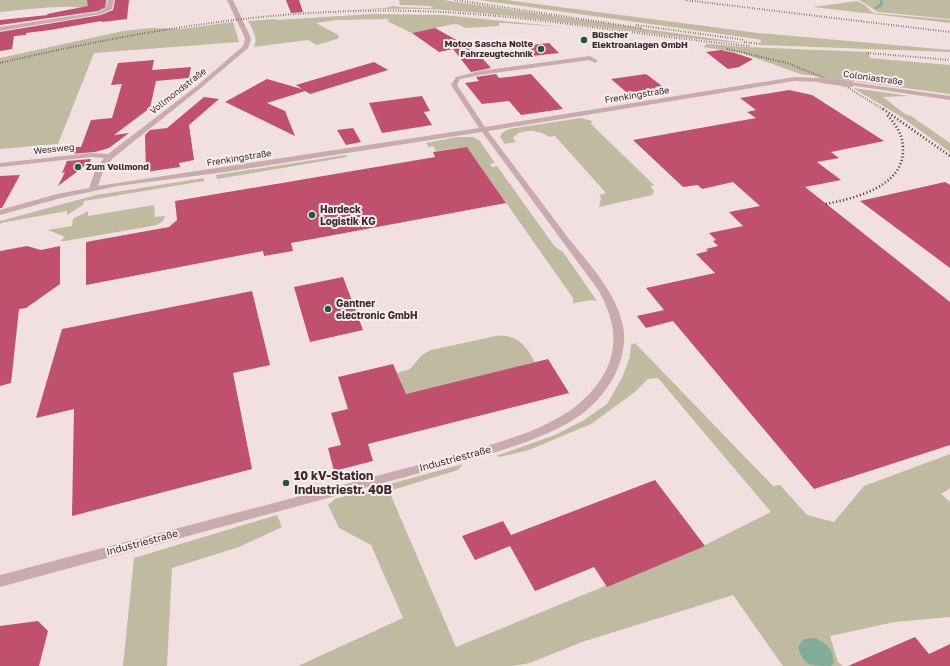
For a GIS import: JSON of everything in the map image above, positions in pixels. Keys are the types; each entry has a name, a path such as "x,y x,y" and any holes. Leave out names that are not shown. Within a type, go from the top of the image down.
{"street":[{"path":"0,29 99,13 108,9 111,0"},
{"name":"Vollmondstraße","path":"93,189 100,168 110,156 200,86 246,47 248,40 247,36 230,0"},
{"path":"483,129 454,88 454,82 458,78 480,73 564,61 590,58 595,61"},
{"name":"Frenkingstraße","path":"0,213 93,189 225,170 794,79"},
{"name":"Coloniastraße","path":"794,79 821,80 950,98"},
{"name":"Industriestraße","path":"0,581 475,454 549,427 574,414 594,398 608,379 620,345 619,326 612,306 603,290 483,129"},
{"name":"Wessweg","path":"0,165 91,155 110,156"}],"shaded area":[{"path":"0,0 107,0 106,8 99,10 79,7 56,7 0,12"},
{"path":"399,0 443,0 751,44 712,41 483,13 421,9 351,10 385,8 393,6 433,8 430,6 400,5"},
{"path":"479,0 506,0 758,33 950,50 950,52 760,45 761,40 757,39"},
{"path":"859,0 950,0 950,19 878,12"},
{"path":"857,1 865,5 873,13 950,20 950,23 813,7"},
{"path":"373,14 442,15 563,27 499,23 499,26 465,28 454,24 412,33 387,21 390,19 336,20 316,23 338,35 339,37 337,39 317,45 308,40 254,47 255,37 248,21"},
{"path":"233,22 239,42 94,53 58,144 0,149 0,58 123,31 151,28 180,29"},
{"path":"707,44 869,52 870,58 950,65 950,94 800,74 742,53 703,47"},
{"path":"853,88 909,96 883,97 905,114 911,116 950,143 950,152 900,116"},
{"path":"581,118 592,121 591,124 654,185 650,186 654,191 652,195 599,207 601,198 599,195 606,193 555,136 549,137 541,133 526,131 516,135 513,138 516,142 505,144 500,137 502,133 509,129"},
{"path":"457,137 473,137 479,140 495,163 490,164 492,167 497,166 555,247 563,252 597,301 592,300 573,303 573,298 467,147 436,151 433,146 429,147 426,143"},
{"path":"346,155 347,157 217,179 216,175"},
{"path":"204,178 204,181 84,201 83,205 67,215 67,211 1,223 0,225 0,221 96,195"},
{"path":"154,205 155,217 165,216 163,221 157,225 65,241 60,241 65,237 48,230 72,226 73,219 88,211 88,216"},
{"path":"496,336 510,337 520,342 528,350 535,362 406,394 397,373 410,369 422,355 431,350"},
{"path":"635,343 773,486 780,485 807,515 834,522 864,486 950,454 950,488 941,494 950,502 950,617 895,622 830,636 838,662 843,666 783,666 733,595 582,642 530,663 513,666 298,666 403,618 371,545 339,528 328,505 335,499 463,464 458,470 389,491 456,647 705,545 771,512 658,378 648,379 635,392 591,424 529,450 499,457 496,456 555,435 584,420 607,404 622,378 630,357 631,345"},
{"path":"277,515 282,527 239,547 172,568 167,666 123,666 134,558"},
{"path":"815,638 831,650 834,663 831,666 809,664 800,653 798,647 804,639"}],"building":[{"path":"87,0 106,0 105,7 98,11 0,25 0,20 48,15 47,14 88,6"},
{"path":"115,0 129,0 127,19 101,21 14,36 12,49 0,51 0,32 101,15 113,10"},
{"path":"286,0 299,0 303,12 291,13"},
{"path":"435,28 476,51 491,68 471,72 453,49 439,52 412,33"},
{"name":"Motoo Sascha Nolte Fahrzeugtechnik","path":"549,43 559,53 532,56 523,46"},
{"path":"721,50 753,59 739,67 728,69 706,52"},
{"path":"154,60 152,70 191,67 189,78 156,81 150,108 114,135 129,133 109,148 95,152 71,154 74,147 81,147 91,120 112,118 122,84 111,85 118,63"},
{"path":"374,62 388,70 310,94 305,91 267,103 285,111 295,136 225,102 267,79 302,89 296,85"},
{"path":"496,74 499,78 531,74 563,109 521,115 509,101 482,104 465,83 479,81 476,77"},
{"path":"646,74 662,86 655,87 662,93 632,97 611,79"},
{"path":"789,90 812,95 884,141 831,152 839,158 817,162 841,180 805,187 950,302 950,445 814,489 673,321 646,328 637,316 664,310 646,288 715,273 696,254 708,251 706,249 718,246 713,241 716,240 709,233 743,226 729,212 760,206 733,182 702,189 698,185 683,187 633,140 756,118 747,112 756,110 740,98"},
{"path":"422,96 430,111 424,112 432,125 382,133 369,103"},
{"path":"204,97 219,99 189,125 194,160 179,163 180,167 146,172 145,135 150,130 167,128"},
{"path":"353,128 361,142 346,145 337,130"},
{"name":"Hardeck Logistik KG","path":"467,147 506,203 291,243 293,251 264,256 263,251 86,285 86,242 169,227 177,220 175,201 435,157 433,152"},
{"path":"91,159 90,162 58,186 65,172 62,173 67,161"},
{"path":"20,175 2,208 0,208 0,176"},
{"path":"945,182 950,185 950,268 860,201"},
{"path":"27,246 41,250 60,246 60,284 26,308 19,309 11,383 0,386 0,251"},
{"name":"Gantner electronic GmbH","path":"343,277 363,330 310,342 294,287"},
{"path":"252,291 270,365 233,373 252,469 72,516 74,409 36,418 62,329"},
{"path":"548,359 569,393 368,444 373,461 334,471 328,448 341,445 331,413 348,409 338,377 393,364 406,394"},
{"path":"655,480 705,546 607,587 594,567 535,591 510,546 475,560 462,536 503,521 511,535"},
{"path":"38,621 48,631 39,666 0,666 0,626"},
{"path":"915,637 929,654 950,644 950,666 848,666"}],"waterway":[{"path":"876,8 882,4 881,0"}],"railway":[{"path":"455,0 641,28"},
{"path":"685,0 950,32"},
{"path":"0,63 51,51 155,31 259,17 364,11 417,11 501,16 750,46"},
{"path":"636,25 745,40"},
{"path":"744,42 761,44"},
{"path":"727,49 787,63 847,87 884,110"},
{"path":"868,53 950,60"},
{"path":"883,109 950,156"},
{"path":"826,204 863,194 887,182 895,173 901,162 903,144 898,130 886,114"}],"place":[{"name":"Büscher Elektroanlagen GmbH","path":"584,40"},
{"name":"Motoo Sascha Nolte Fahrzeugtechnik","path":"541,49"},
{"name":"Zum Vollmond","path":"78,167"},
{"name":"Hardeck Logistik KG","path":"312,215"},
{"name":"Gantner electronic GmbH","path":"328,309"},
{"name":"10 kV-Station Industriestr. 40B","path":"286,483"}]}
